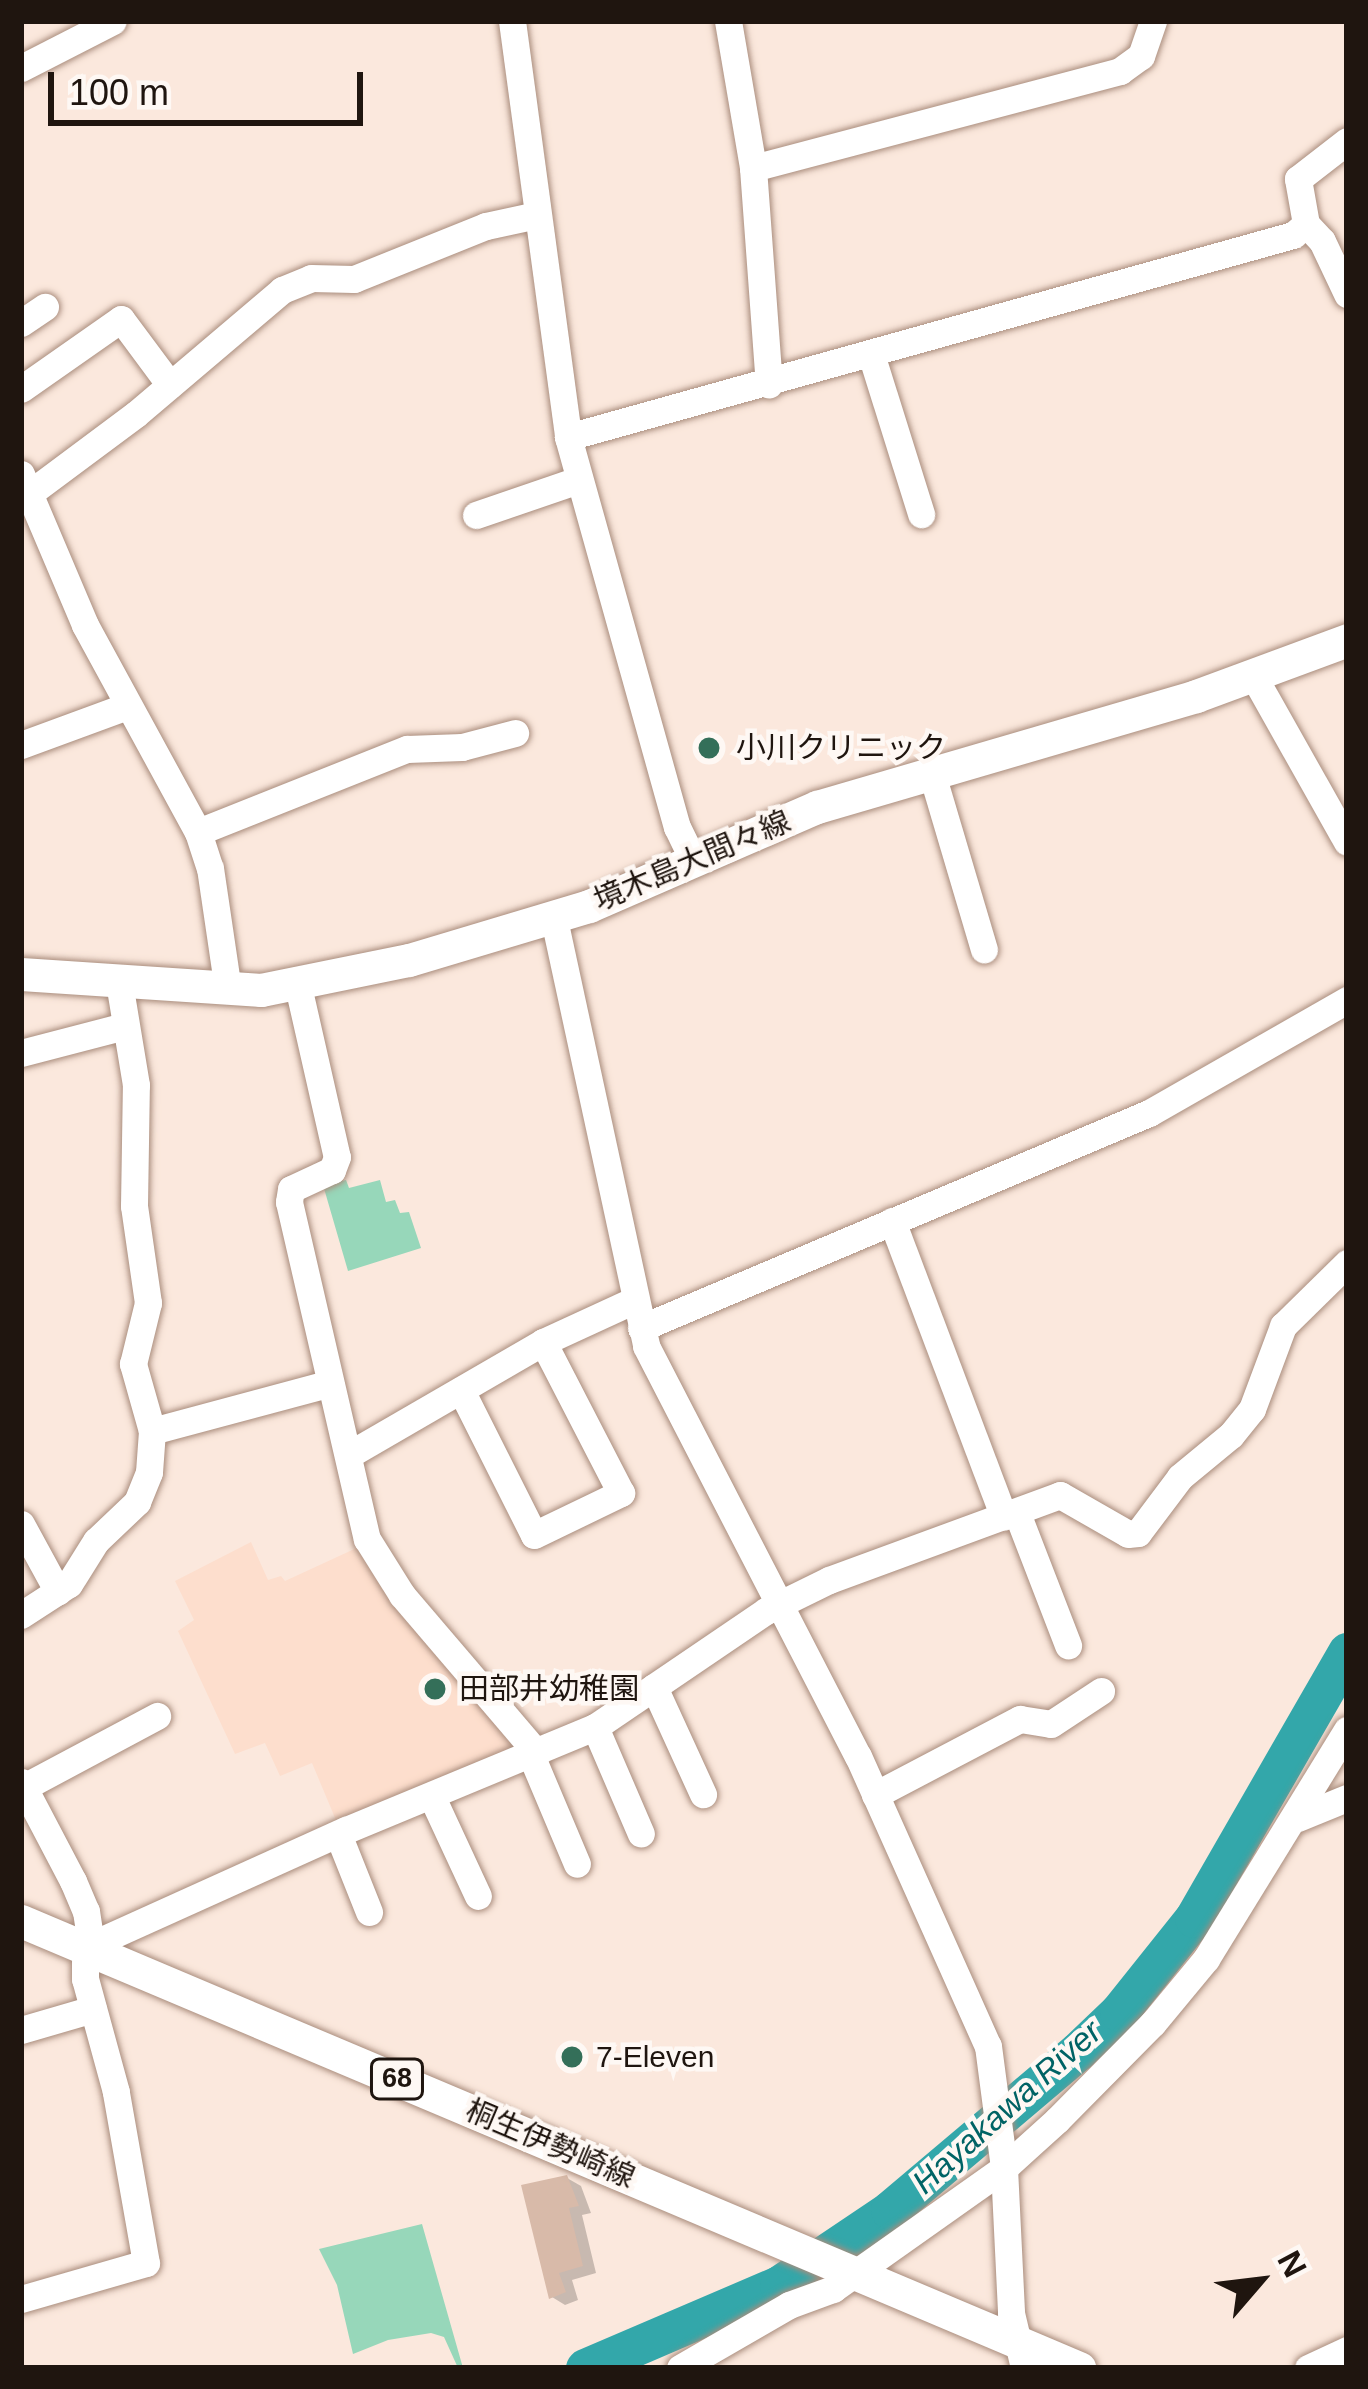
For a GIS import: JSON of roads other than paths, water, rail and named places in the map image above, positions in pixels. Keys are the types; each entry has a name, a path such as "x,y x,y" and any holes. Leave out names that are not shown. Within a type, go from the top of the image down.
{"main road":[{"name":"境木島大間々線","path":"21,974 228,990 298,986 554,919 803,813 1254,676 1347,640"},
{"name":"桐生伊勢崎線","path":"21,1921 850,2271 1020,2354 1079,2368"}],"street":[{"path":"21,68 113,21"},
{"path":"512,21 568,436 677,827 692,860"},
{"path":"728,21 753,168 769,384"},
{"path":"753,168 1120,71 1141,56 1153,21"},
{"path":"1347,141 1298,179 1306,224 1322,241 1347,294"},
{"path":"228,990 210,868 198,832 85,626 25,484 170,385 282,290 311,278 354,279 486,226 537,215"},
{"path":"568,436 1293,236 1306,224"},
{"path":"21,323 45,307"},
{"path":"21,389 121,319 170,385"},
{"path":"871,354 921,514"},
{"path":"476,514 578,481"},
{"path":"1254,676 1347,842"},
{"path":"21,745 128,706"},
{"path":"198,832 407,749 461,747 515,733"},
{"path":"932,774 984,949"},
{"path":"554,919 646,1346 783,1603 988,2046 1004,2162 1020,2354"},
{"path":"21,1615 69,1585 96,1541 137,1502 147,1481 152,1431 134,1364 148,1297 134,1206 136,1085 119,982"},
{"path":"298,986 338,1157 332,1170 297,1184 288,1195 327,1384 350,1454 367,1539 376,1557 534,1754 578,1864"},
{"path":"350,1454 544,1342 637,1314 892,1221 1192,1093 1347,1000"},
{"path":"21,1053 124,1026"},
{"path":"892,1221 1068,1645"},
{"path":"21,2299 146,2263 123,2123 84,1971 92,1951 108,1936 595,1727 783,1603 905,1551 1066,1494 1127,1534 1138,1533 1180,1477 1231,1435 1252,1408 1283,1326 1347,1263"},
{"path":"461,1390 534,1535 621,1493 544,1342"},
{"path":"152,1431 327,1384"},
{"path":"21,1524 58,1592"},
{"path":"654,1687 704,1794"},
{"path":"875,1795 1019,1719 1051,1724 1101,1690"},
{"path":"92,1951 86,1911 73,1880 22,1785 157,1716"},
{"path":"595,1727 641,1834"},
{"path":"680,2368 850,2271 1004,2162 1111,2068 1179,1994 1298,1817 1347,1730"},
{"path":"432,1797 478,1897"},
{"path":"1298,1817 1347,1798"},
{"path":"338,1834 369,1912"},
{"path":"21,2030 93,2008"},
{"path":"1307,2368 1347,2350"}],"waterway":[{"name":"Hayakawa River","path":"585,2368 779,2285 890,2210 1078,2051 1119,2012 1194,1918 1347,1652"}],"place":[{"name":"小川クリニック","path":"709,748"},
{"name":"田部井幼稚園","path":"435,1689"},
{"name":"7-Eleven","path":"572,2057"}]}
